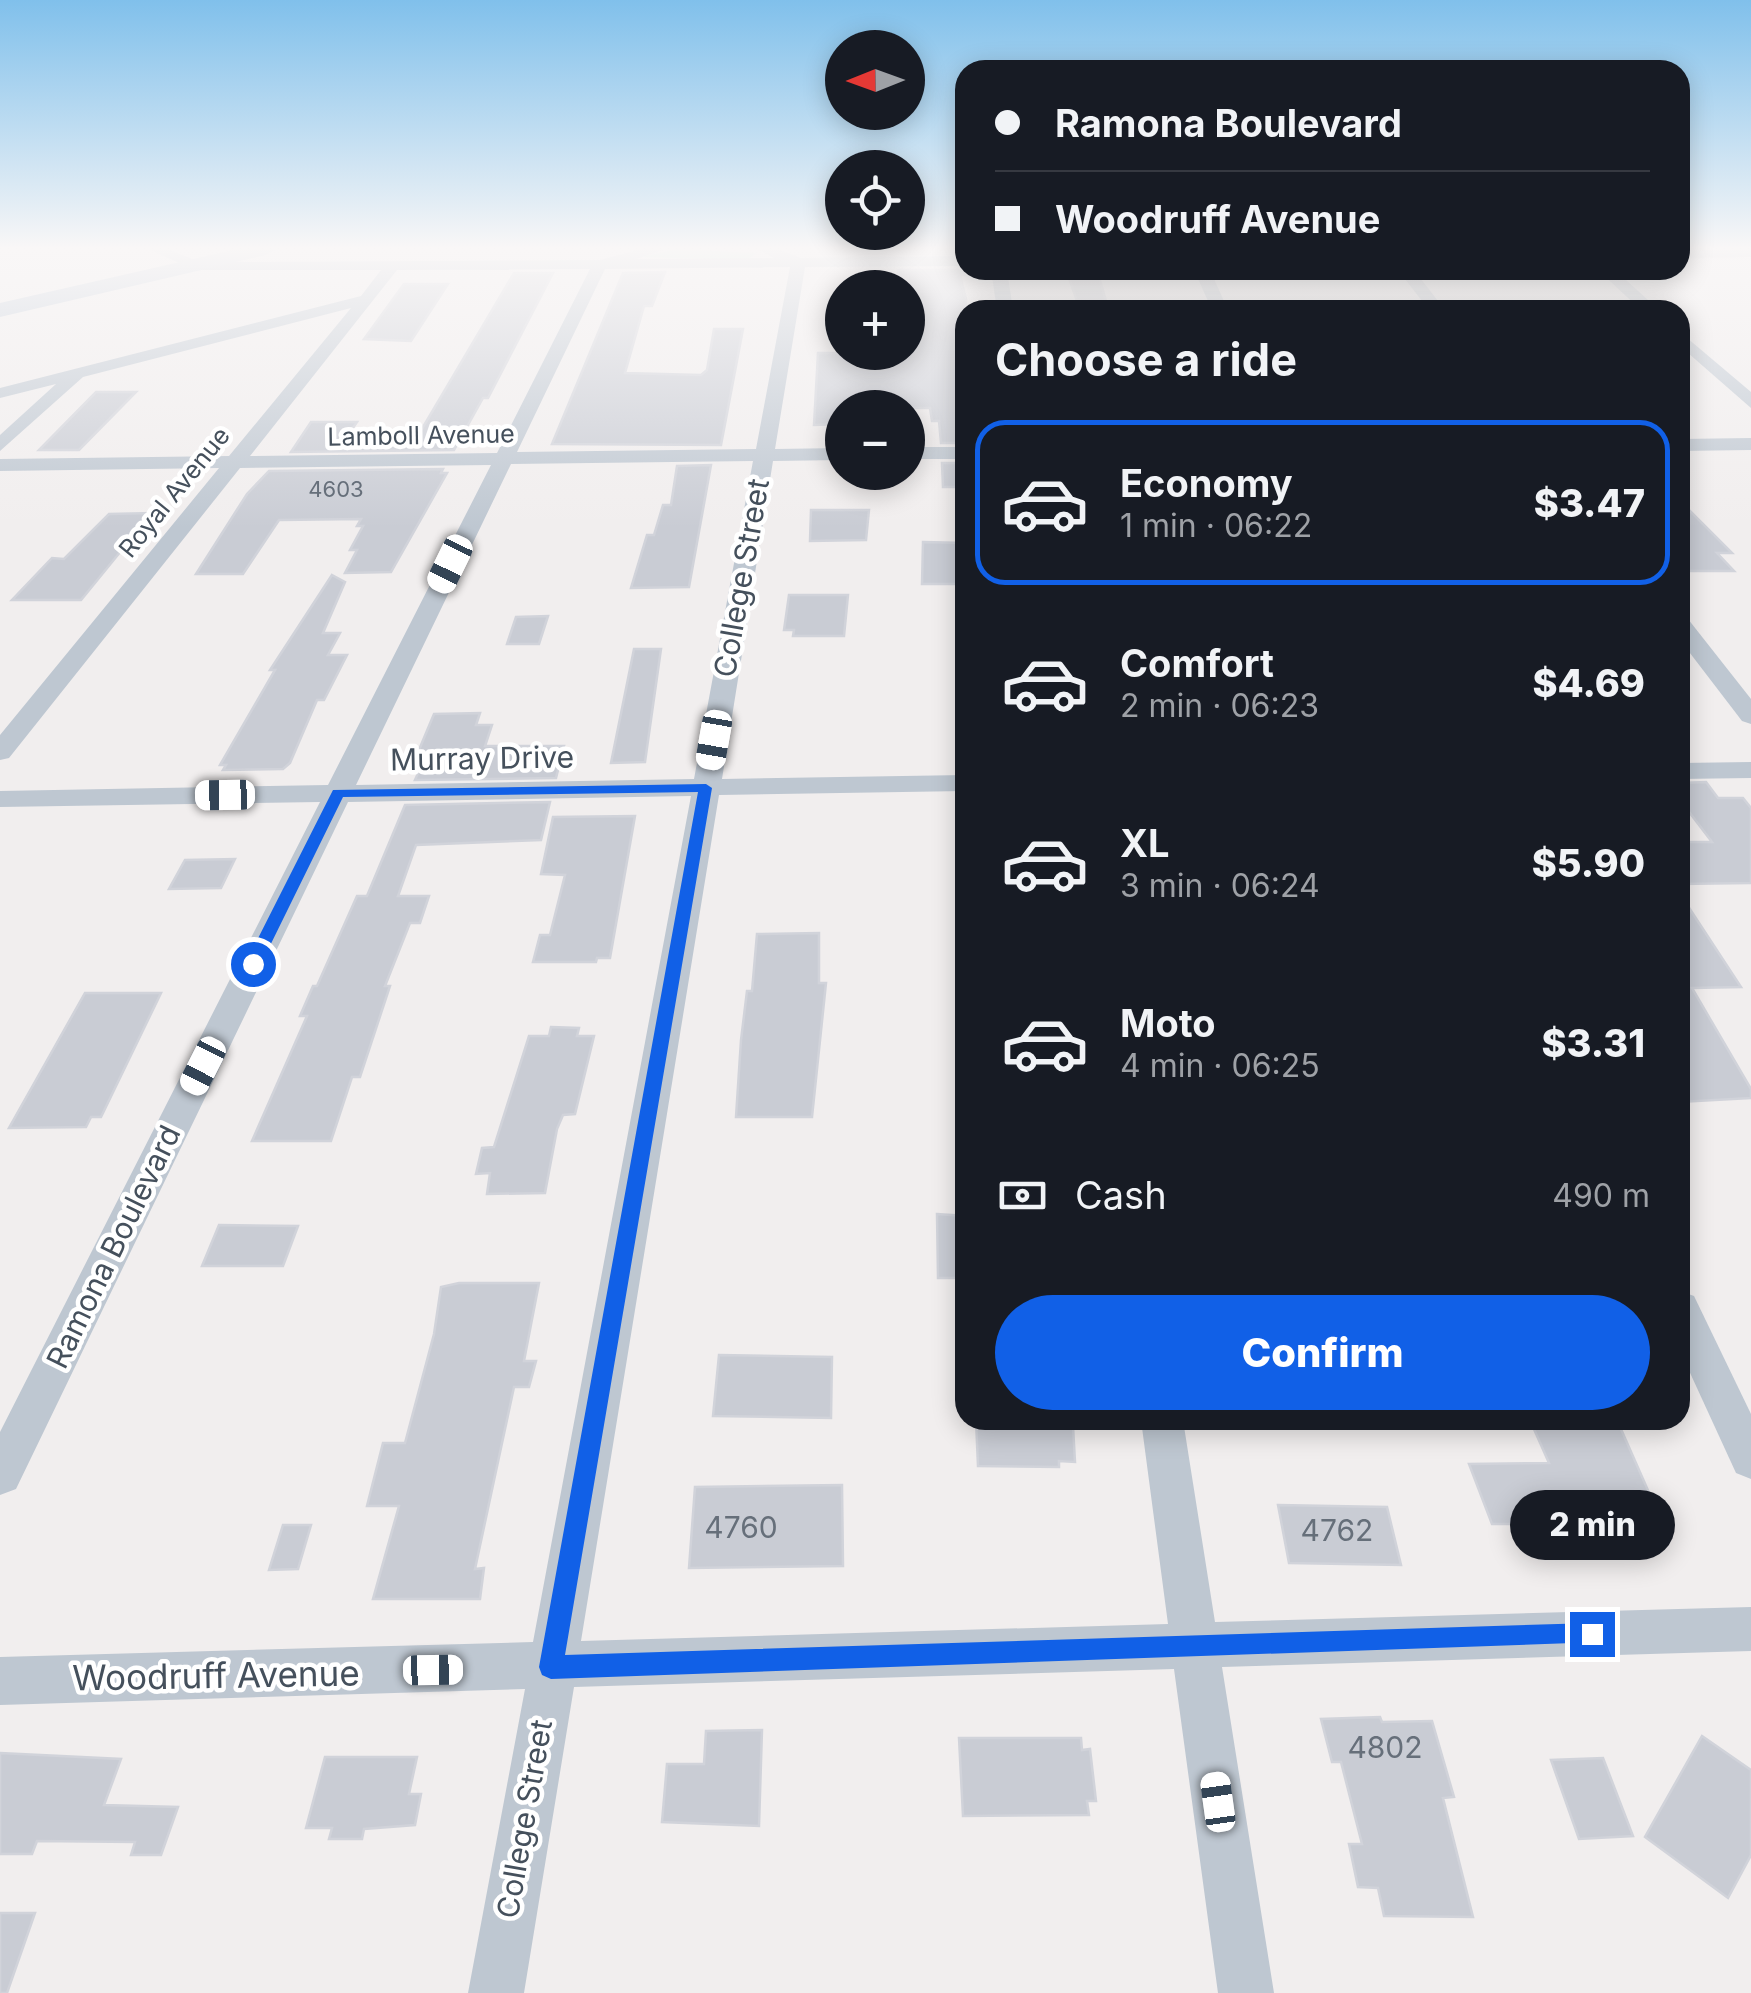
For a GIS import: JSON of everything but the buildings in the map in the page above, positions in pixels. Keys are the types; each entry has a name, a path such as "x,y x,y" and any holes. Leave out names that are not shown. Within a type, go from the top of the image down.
{"street":[{"path":"0,393 197,342"},
{"name":"Royal Avenue","path":"0,752 331,342"},
{"name":"Ramona Boulevard","path":"0,1476 561,342"},
{"name":"College Street","path":"496,1993 784,342"},
{"path":"1690,346 1751,402"},
{"path":"0,446 78,373"},
{"path":"1690,445 1751,444"},
{"path":"925,453 955,452"},
{"name":"Lamboll Avenue","path":"0,464 825,454"},
{"path":"1690,637 1751,716"},
{"path":"1690,771 1751,770"},
{"name":"Murray Drive","path":"0,800 955,783"},
{"path":"1690,1329 1751,1460"},
{"path":"1163,1430 1246,1993"},
{"name":"Woodruff Avenue","path":"0,1681 1195,1649 1751,1629"}],"route":[{"path":"253,964 338,793 706,788 551,1667 1592,1634"}]}
